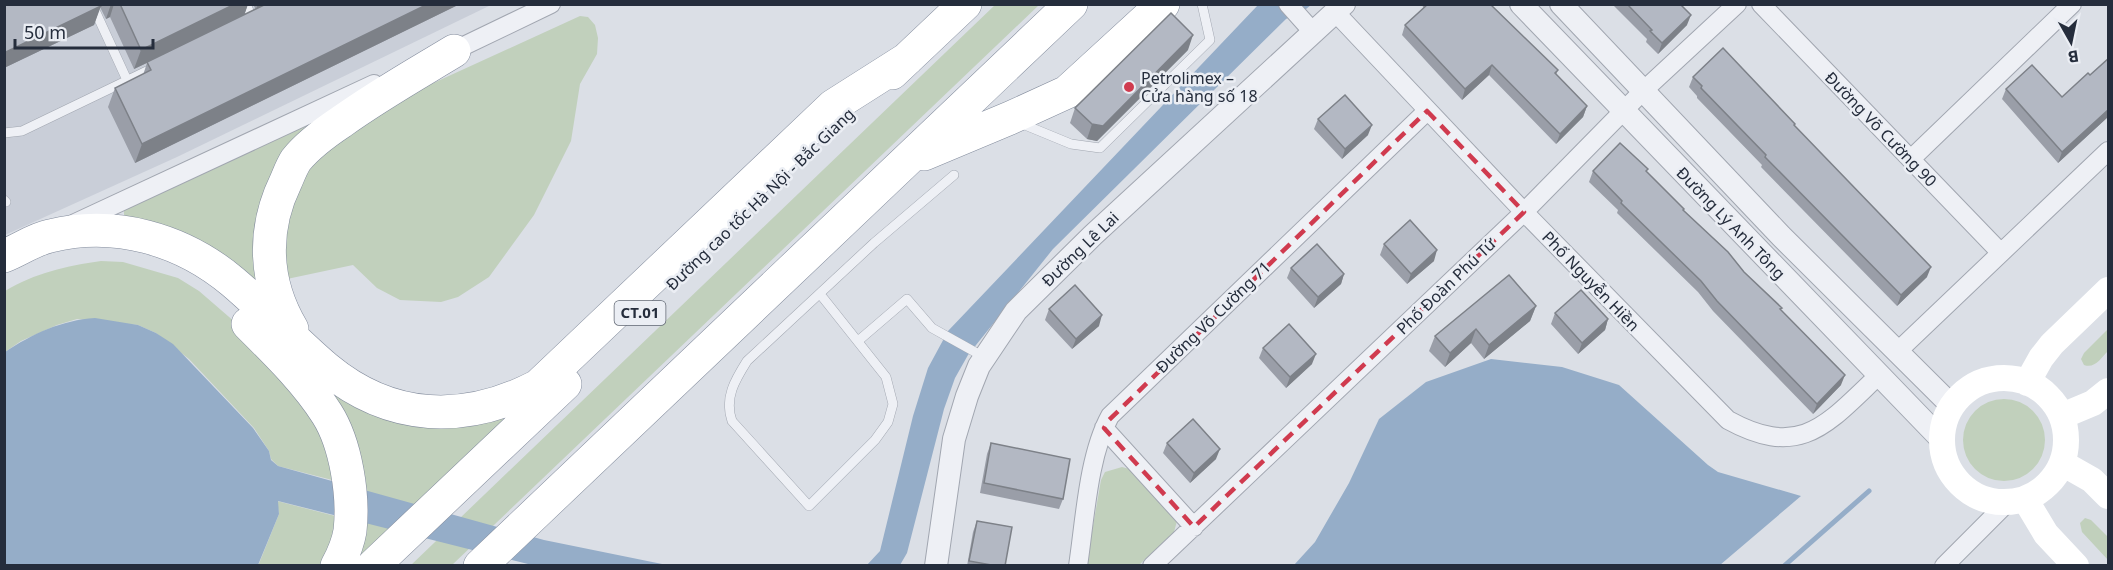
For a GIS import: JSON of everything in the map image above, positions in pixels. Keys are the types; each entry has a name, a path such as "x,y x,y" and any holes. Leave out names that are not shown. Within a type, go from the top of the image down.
{"highway":[{"name":"Đường cao tốc Hà Nội - Bắc Giang","path":"373,566 965,4"},
{"path":"480,566 1071,4"},
{"path":"906,162 1067,92 1163,4"},
{"path":"303,345 276,298 268,252 271,220 279,195 297,160 321,136 363,106 454,51"},
{"path":"4,256 48,236 83,231 119,231 144,236 177,248 216,269 326,368 349,385 371,397 413,411 456,412 477,409 519,396 538,386 833,106 907,59"},
{"path":"4,278 22,269 87,252 131,254 159,262 190,277 232,308 305,385 328,415 335,431 347,474 351,512 350,533 337,566"},
{"path":"508,566 517,554 736,345 795,268"}],"main road":[{"path":"2027,383 2052,344 2109,290"},
{"path":"2007,378 2027,383 2045,393 2062,416 2067,436 2062,463 2047,486 2017,500 1997,502 1981,498 1962,486 1946,462 1942,440 1944,424 1952,406 1968,390 1987,381 2007,378"},
{"path":"2062,416 2093,403 2109,391"},
{"path":"2062,463 2092,480 2109,496"},
{"path":"2017,500 2076,566"}],"street":[{"path":"48,236 371,85 454,51 551,4"},
{"path":"1288,4 1313,32"},
{"name":"Đường Lý Anh Tông","path":"1521,4 1942,440"},
{"name":"Đường Lý Anh Tông","path":"1561,4 1781,236 1952,406"},
{"name":"Phố Đoàn Phú Tứ","path":"1152,566 1524,212 1642,92 1737,4"},
{"name":"Đường Võ Cường 90","path":"1761,4 2001,253"},
{"path":"1911,159 2072,4"},
{"name":"Đường Lê Lai","path":"936,566 954,439 967,396 983,356 1016,311 1093,235 1340,9"},
{"name":"Phố Nguyễn Hiền","path":"1340,9 1427,111 1719,413 1734,423 1782,438 1804,435 1829,423 1878,376"},
{"name":"Đường Võ Cường 71","path":"1078,566 1093,468 1104,428 1110,416 1427,111"},
{"path":"1897,352 2109,151"},
{"path":"1762,255 1781,236"},
{"path":"1104,428 1194,527"},
{"path":"1944,566 2017,500"}],"lane":[{"path":"92,4 127,80"},
{"path":"246,4 253,20"},
{"path":"1010,118 1071,144 1100,148 1210,40 1202,4"},
{"path":"242,25 263,15"},
{"path":"4,133 22,131 159,65"},
{"path":"820,294 886,377 893,404 888,422 875,440 810,506 732,421 728,409 736,379 747,361 874,243 954,175"},
{"path":"858,341 907,300 932,328 983,356"}],"highlighted area":[{"path":"1427,111 1524,212 1194,527 1104,428 1108,421"}],"shaded area":[{"path":"4,5 491,5 177,157 5,235"}],"green space":[{"path":"995,5 1039,5 452,565 410,566"},
{"path":"580,16 588,17 595,25 598,38 597,54 580,84 571,141 534,215 489,277 458,297 441,302 400,300 377,288 353,265 287,279 282,251 292,202 319,149 405,96"},
{"path":"315,119 266,285 126,218 124,215 124,209"},
{"path":"101,261 123,262 178,278 199,291 257,341 312,412 336,481 278,466 271,459 269,451 254,428 189,359 156,333 138,325 77,319 21,341 5,352 5,291 28,279 51,271"},
{"path":"2108,329 2108,351 2095,364 2084,365 2081,359 2084,353"},
{"path":"310,366 341,392 524,414 365,565 346,565 352,549"},
{"path":"2004,399 2020,403 2033,411 2041,424 2045,440 2041,456 2033,469 2020,477 2004,481 1988,477 1975,469 1967,456 1963,440 1967,424 1975,411 1988,403"},
{"path":"1122,467 1133,470 1177,521 1174,532 1139,565 1086,566 1101,480 1105,472"},
{"path":"277,501 339,517 326,565 258,566 279,514"},
{"path":"2085,518 2091,520 2108,537 2108,560 2082,532 2080,523"}],"water":[{"path":"1258,5 1311,5 1286,19 1053,249 968,355 955,378 944,409 907,553 900,565 866,566 880,551 913,416 928,368 948,331"},
{"path":"95,318 138,325 173,344 253,428 269,451 271,460 278,466 544,540 667,565 532,565 278,501 279,514 258,565 5,566 5,352 48,329"},
{"path":"1491,359 1562,367 1619,385 1718,472 1801,496 1720,565 1294,565 1315,542 1349,483 1379,419 1426,382"}],"building":[{"path":"4,4 101,4 101,6 4,53"},
{"path":"120,4 235,4 141,50"},
{"path":"266,4 428,4 142,144 115,88 151,70 147,62"},
{"path":"1428,4 1490,4 1558,70 1555,73 1587,106 1560,134 1492,65 1465,89 1405,25"},
{"path":"1627,4 1680,4 1691,15 1662,43"},
{"name":"Petrolimex – Cửa hàng số 18","path":"1171,13 1193,35 1103,126 1092,124 1075,108"},
{"path":"1723,48 1931,267 1901,295 1765,157 1766,155 1693,77"},
{"path":"2109,58 2109,109 2062,152 2006,89 2032,65 2062,97 2088,73 2090,75"},
{"path":"1345,95 1372,125 1345,149 1318,119"},
{"path":"1620,143 1648,169 1646,171 1683,210 1728,252 1744,272 1782,308 1780,309 1845,375 1817,404 1717,301 1701,281 1621,203 1622,201 1593,171"},
{"path":"1410,220 1437,250 1411,274 1384,244"},
{"path":"1317,244 1344,274 1318,297 1291,268"},
{"path":"1509,275 1536,306 1489,345 1476,329 1450,353 1435,336"},
{"path":"1075,285 1102,315 1076,339 1049,309"},
{"path":"1581,290 1608,319 1582,343 1555,313"},
{"path":"1289,324 1316,354 1290,377 1263,348"},
{"path":"1193,419 1220,449 1194,473 1167,443"},
{"path":"991,443 1070,459 1063,499 984,483"},
{"path":"977,521 1012,527 1005,566 969,561"}],"waterway":[{"path":"1784,566 1869,491"}],"place":[{"name":"Petrolimex – Cửa hàng số 18","path":"1129,87"}]}
